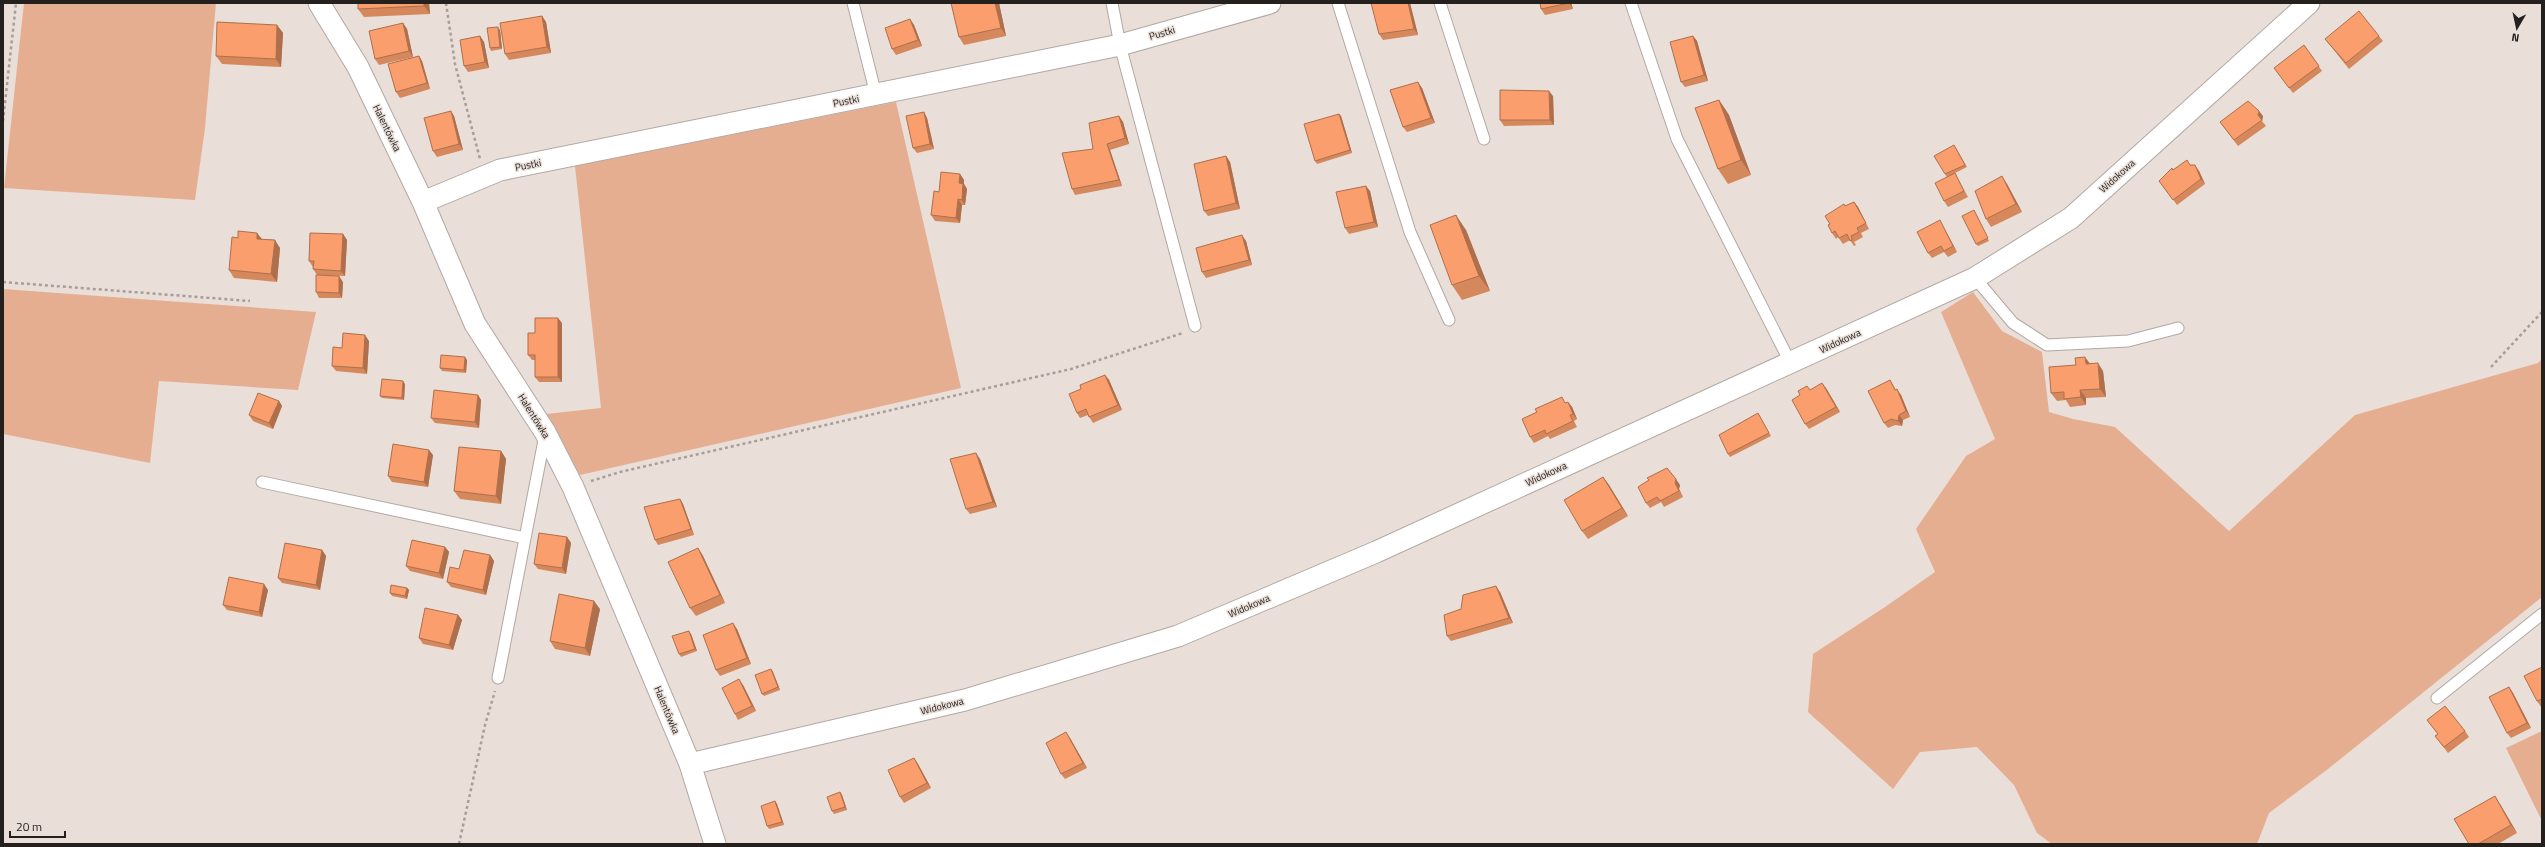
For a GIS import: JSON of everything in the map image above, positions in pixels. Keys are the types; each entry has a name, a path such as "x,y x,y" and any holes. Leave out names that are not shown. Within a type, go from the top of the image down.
{"street":[{"name":"Halentówka","path":"319,3 358,67 423,202 475,324 545,432 573,487 690,764 715,844"},
{"name":"Pustki","path":"423,202 500,170 1120,45 1269,3"},
{"name":"Widokowa","path":"690,764 966,700 1178,636 1376,552 1783,366 1791,364 1975,278 2071,218 2309,3"}],"lane":[{"path":"853,3 876,95"},
{"path":"1112,3 1120,45 1195,326"},
{"path":"1338,3 1410,232 1450,320"},
{"path":"1440,3 1484,139"},
{"path":"1631,3 1677,139 1791,364"},
{"path":"1975,278 2013,323 2047,345 2128,341 2178,328"},
{"path":"498,678 545,432"},
{"path":"262,482 525,538"},
{"path":"2437,698 2542,614"}],"path":[{"path":"3,121 16,3"},
{"path":"446,3 455,64 484,176"},
{"path":"3,282 250,302"},
{"path":"2492,367 2542,312"},
{"path":"573,487 620,472 1071,369 1182,333 1195,326"},
{"path":"459,844 485,725 498,678"}],"shaded area":[{"path":"24,3 216,3 205,128 195,200 4,188"},
{"path":"896,102 961,388 580,475 546,414 601,408 575,166"},
{"path":"3,289 316,312 298,390 159,381 150,463 3,434"},
{"path":"1973,292 2002,331 2042,352 2049,412 2073,419 2115,427 2229,531 2355,415 2538,363 2542,359 2542,597 2328,769 2269,813 2257,844 2052,844 2037,833 2014,785 1977,747 1920,752 1893,789 1808,712 1813,654 1935,572 1916,529 1966,456 1995,439 1941,312"},
{"path":"2542,731 2542,821 2506,748"}],"building":[{"path":"358,3 424,3 424,6 358,9"},
{"path":"951,3 995,3 1001,28 959,37"},
{"path":"1371,3 1408,3 1414,29 1379,34"},
{"path":"1540,3 1569,3 1541,9"},
{"path":"2359,11 2379,36 2346,63 2325,39"},
{"path":"542,16 547,47 505,54 500,23"},
{"path":"910,19 918,40 892,49 885,28"},
{"path":"217,22 277,25 276,59 216,56"},
{"path":"403,23 409,51 375,59 369,31"},
{"path":"498,27 500,47 490,48 487,28"},
{"path":"480,36 485,62 464,66 460,40"},
{"path":"1693,36 1704,75 1681,82 1670,42"},
{"path":"2304,45 2319,66 2289,88 2274,68"},
{"path":"419,56 427,83 396,92 388,64"},
{"path":"1418,82 1431,118 1403,127 1390,90"},
{"path":"1500,90 1549,91 1550,120 1500,120"},
{"path":"1719,100 1741,160 1718,169 1695,108"},
{"path":"2248,101 2259,111 2258,115 2262,120 2234,140 2220,122"},
{"path":"451,111 459,144 433,151 424,118"},
{"path":"924,112 930,144 913,148 906,116"},
{"path":"1339,114 1350,150 1315,161 1304,124"},
{"path":"1119,116 1125,138 1107,144 1119,180 1072,189 1062,153 1093,149 1089,123"},
{"path":"1954,145 1965,165 1945,174 1934,156"},
{"path":"1226,156 1236,203 1204,211 1194,164"},
{"path":"2187,160 2190,165 2195,165 2201,179 2173,200 2159,181 2172,168 2173,170"},
{"path":"941,172 960,174 959,183 963,184 962,200 958,199 956,218 931,215 934,191 939,192"},
{"path":"1955,173 1964,191 1944,201 1935,183"},
{"path":"2002,176 2016,204 1986,219 1975,191"},
{"path":"1366,186 1374,222 1345,228 1336,192"},
{"path":"1854,202 1866,223 1857,228 1859,232 1851,236 1852,240 1850,241 1847,234 1839,238 1835,231 1832,233 1828,225 1830,224 1825,216 1844,204 1845,206"},
{"path":"1974,210 1988,238 1976,244 1962,216"},
{"path":"1456,215 1479,276 1452,285 1430,225"},
{"path":"1940,220 1953,246 1944,251 1941,246 1928,253 1917,232"},
{"path":"238,231 257,233 257,239 275,240 271,274 229,270 232,237 238,238"},
{"path":"310,233 343,234 341,271 313,269 314,261 309,261"},
{"path":"1242,235 1249,260 1202,272 1196,248"},
{"path":"316,275 339,276 339,293 316,292"},
{"path":"535,318 558,318 558,377 535,377 535,355 528,355 528,333 535,333"},
{"path":"343,333 365,335 363,368 332,366 333,347 342,348"},
{"path":"441,355 465,357 464,370 440,368"},
{"path":"2085,357 2086,364 2098,363 2100,389 2080,390 2081,397 2064,399 2064,392 2051,393 2049,367 2076,365 2075,358"},
{"path":"1105,375 1118,405 1089,417 1086,409 1077,413 1069,394 1081,389 1080,385"},
{"path":"382,379 403,381 402,398 380,396"},
{"path":"1890,380 1895,390 1897,389 1906,411 1899,415 1898,421 1891,419 1884,423 1868,391"},
{"path":"1822,383 1836,407 1805,424 1792,400 1800,395 1798,391 1807,386 1810,390"},
{"path":"434,390 478,395 475,422 431,418"},
{"path":"258,393 279,401 269,423 249,415"},
{"path":"1562,397 1565,403 1568,402 1573,414 1570,415 1573,421 1546,434 1545,430 1530,437 1522,419 1537,412 1535,409"},
{"path":"1758,413 1769,433 1728,454 1719,435"},
{"path":"393,444 429,450 424,482 388,476"},
{"path":"459,447 501,451 496,496 454,491"},
{"path":"976,453 993,502 966,509 950,459"},
{"path":"1667,468 1676,479 1675,483 1679,491 1660,501 1657,497 1646,503 1638,487 1649,480 1647,478"},
{"path":"1603,477 1622,508 1582,531 1564,500"},
{"path":"680,499 691,529 655,540 644,507"},
{"path":"539,533 567,537 562,568 534,564"},
{"path":"412,540 445,547 439,573 406,566"},
{"path":"285,543 322,550 316,585 278,578"},
{"path":"698,548 720,595 690,608 668,562"},
{"path":"464,550 490,555 483,590 447,582 450,567 459,569"},
{"path":"229,577 264,584 259,612 223,605"},
{"path":"391,585 407,588 405,596 390,593"},
{"path":"1496,586 1509,618 1447,636 1444,615 1461,609 1463,595"},
{"path":"559,594 594,601 585,648 550,641"},
{"path":"425,608 458,615 449,645 419,638"},
{"path":"733,623 747,658 716,670 703,635"},
{"path":"689,631 695,649 679,654 672,636"},
{"path":"2542,667 2542,699 2537,701 2524,676"},
{"path":"771,669 778,687 762,694 755,675"},
{"path":"739,679 752,706 735,714 722,688"},
{"path":"2509,687 2527,723 2507,733 2489,697"},
{"path":"2445,706 2465,731 2444,747 2435,736 2438,734 2427,720"},
{"path":"1066,732 1083,763 1061,774 1046,743"},
{"path":"914,758 927,783 900,797 888,770"},
{"path":"840,792 845,807 832,811 827,797"},
{"path":"2495,796 2511,825 2478,844 2469,844 2454,819"},
{"path":"775,801 782,822 767,826 761,806"}]}
